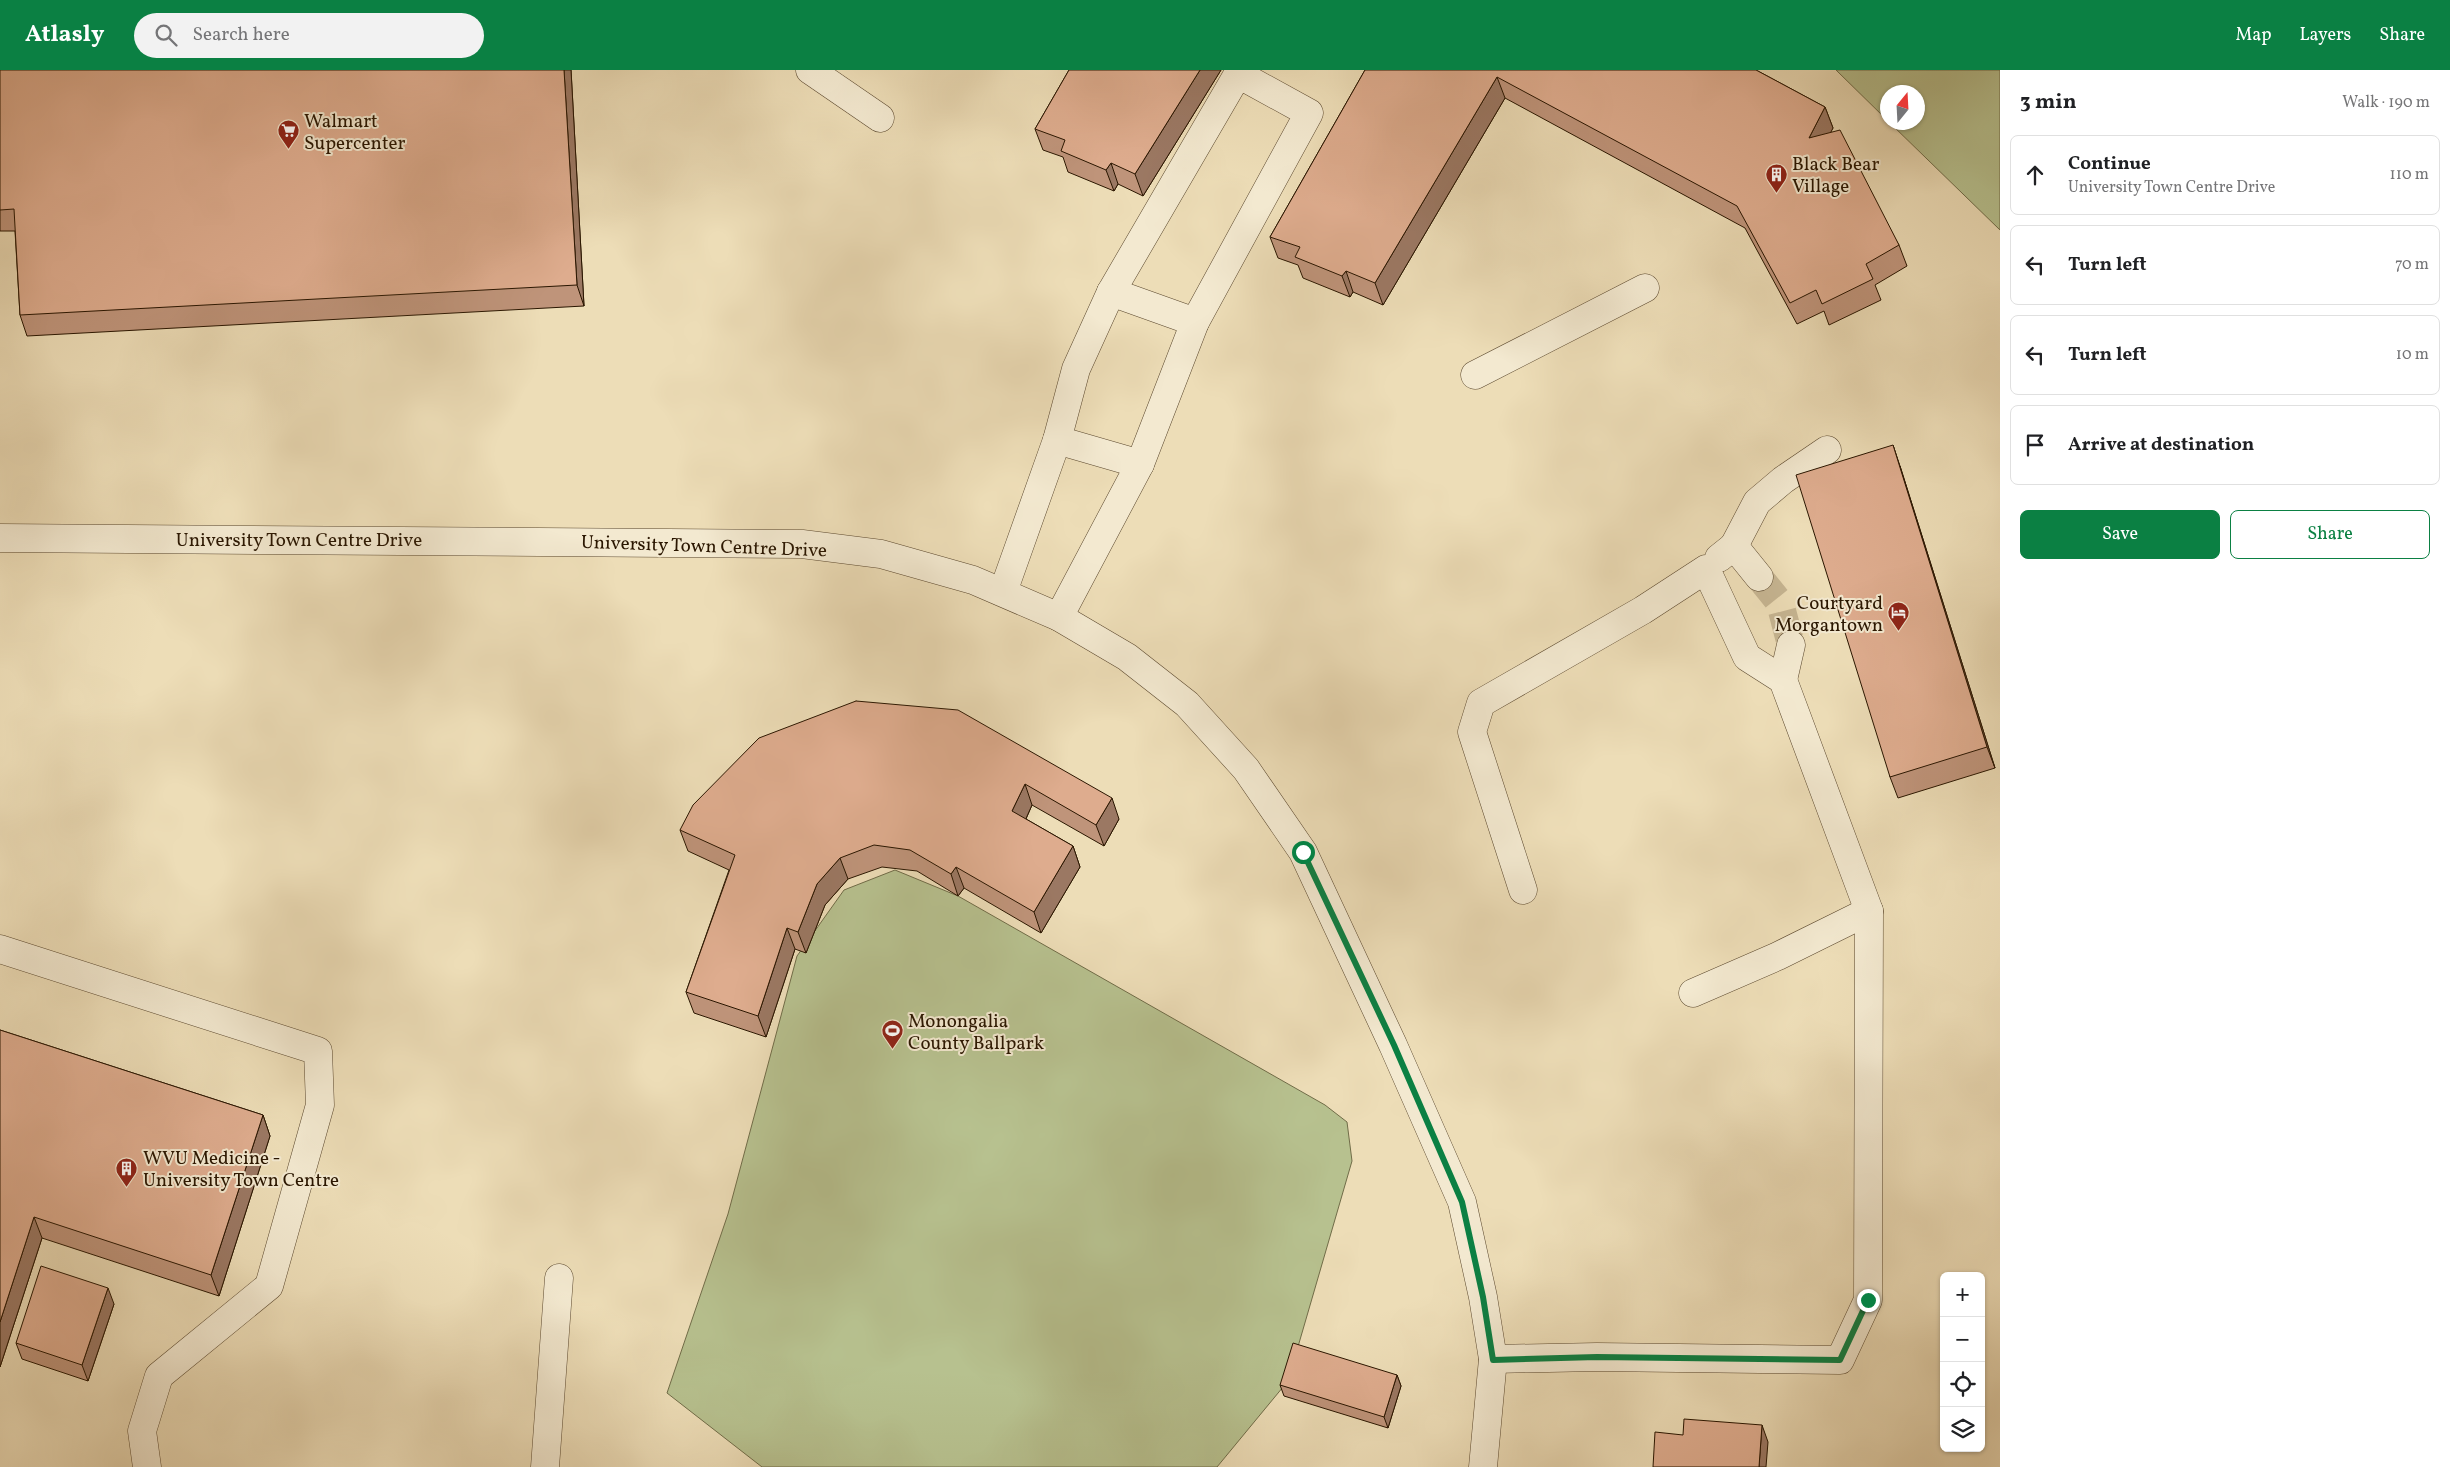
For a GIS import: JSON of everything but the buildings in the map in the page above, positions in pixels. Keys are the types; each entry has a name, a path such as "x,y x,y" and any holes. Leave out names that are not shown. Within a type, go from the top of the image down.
{"street":[{"path":"810,70 880,118"},
{"path":"1003,592 1057,440 1076,369 1111,292 1238,74 1309,113 1195,322 1140,464 1059,617"},
{"path":"1475,375 1645,288"},
{"path":"1111,292 1195,322"},
{"path":"1057,440 1140,464"},
{"path":"1523,890 1472,732 1481,703 1643,610 1706,569 1734,546 1757,502 1782,480 1827,450"},
{"name":"University Town Centre Drive","path":"0,538 802,544 881,554 973,580 1059,617 1127,657 1187,704 1246,768 1303,852 1394,1045 1462,1202 1483,1297 1493,1360 1484,1467"},
{"path":"1734,546 1759,577"},
{"path":"1706,569 1747,657 1783,680"},
{"path":"1493,1360 1597,1357 1840,1360 1868,1300 1869,911 1783,680 1791,645"},
{"path":"1693,993 1778,956 1869,911"},
{"path":"0,949 318,1051 320,1104 269,1286 159,1376 142,1430 147,1467"},
{"path":"545,1467 559,1278"}],"green space":[{"path":"1836,70 2000,70 2000,230 1897,130 1925,130 1925,85 1880,85 1880,113"},
{"path":"895,870 958,896 1325,1105 1347,1122 1352,1161 1288,1381 1217,1467 762,1467 667,1393 728,1214 797,956 844,890"}],"tunnel":[{"path":"1759,577 1780,603 1791,645"}],"place":[{"name":"Walmart Supercenter","path":"288,150"},
{"name":"Black Bear Village","path":"1776,193"},
{"name":"Courtyard Morgantown","path":"1899,632"},
{"name":"Monongalia County Ballpark","path":"892,1050"},
{"name":"WVU Medicine - University Town Centre","path":"127,1187"}],"route":[{"path":"1303,852 1394,1045 1462,1202 1483,1297 1493,1360 1597,1357 1840,1360 1868,1300"}]}
